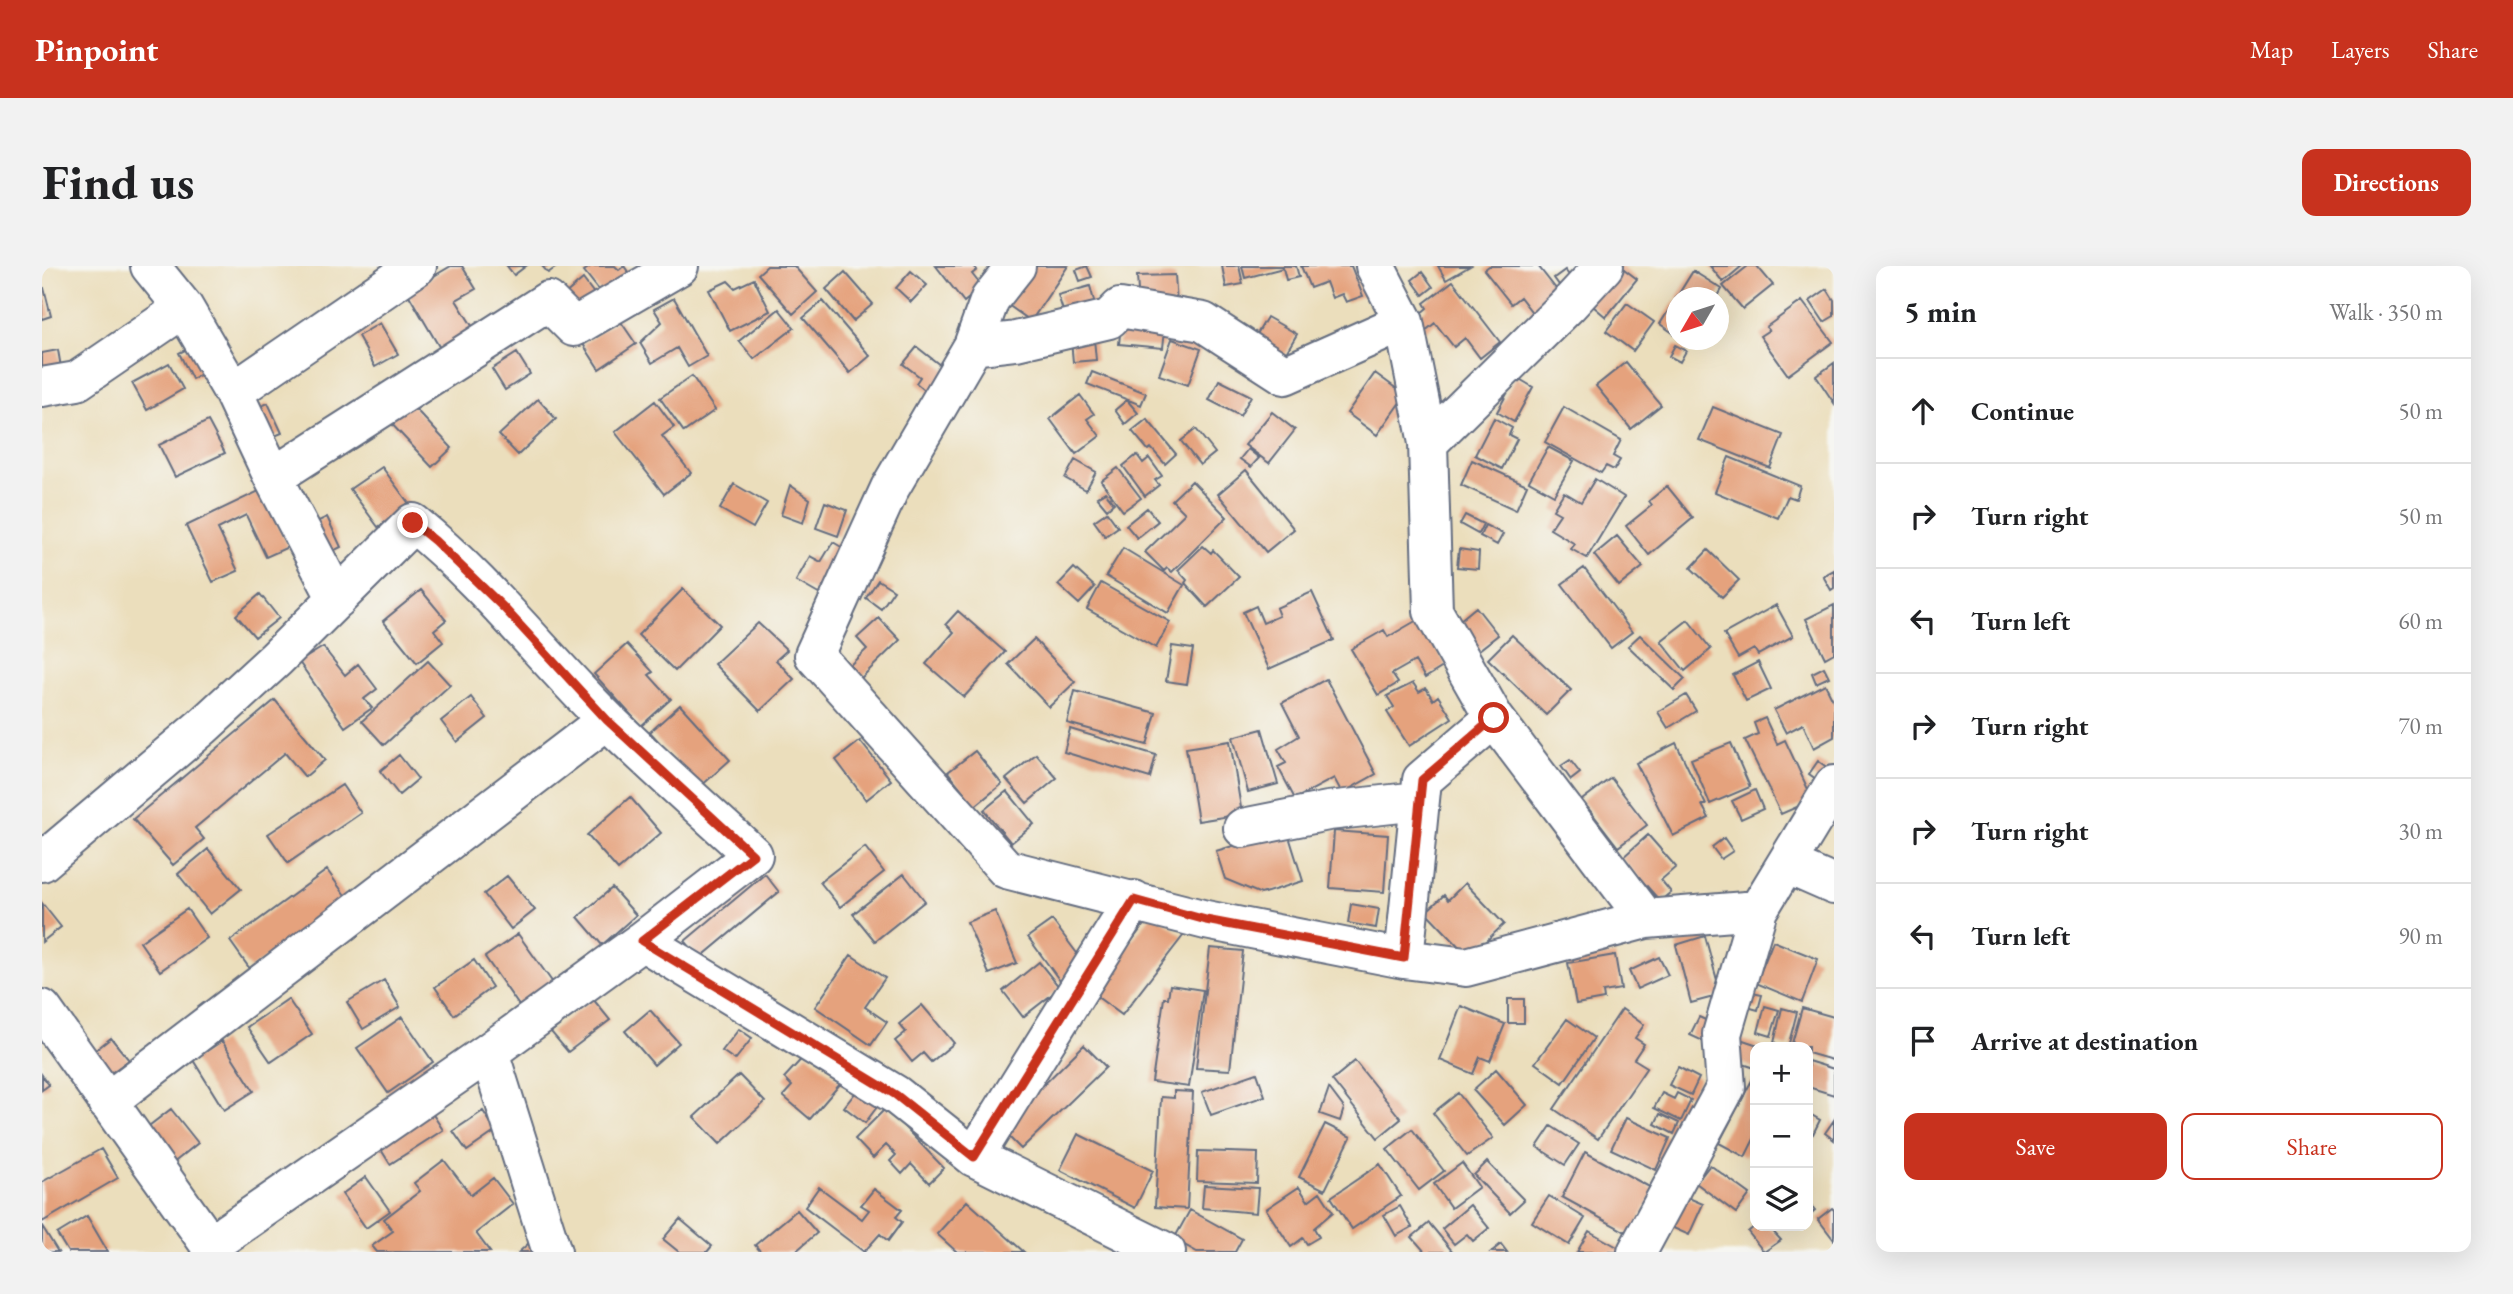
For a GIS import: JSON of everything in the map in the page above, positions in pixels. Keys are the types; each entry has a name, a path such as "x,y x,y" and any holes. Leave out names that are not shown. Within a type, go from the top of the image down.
{"street":[{"path":"150,266 184,308 233,392 273,477 337,599"},
{"path":"233,392 417,266"},
{"path":"273,477 548,300 574,327 679,266"},
{"path":"1016,266 990,299 973,345 890,488 814,655 1006,869 1206,920 1404,958 1466,967 1646,919 1758,910"},
{"path":"1375,266 1405,322 1428,443 1433,611 1494,718 1646,919"},
{"path":"1428,443 1604,266"},
{"path":"42,387 78,382 184,308"},
{"path":"973,345 1016,341 1109,320 1120,308 1203,322 1285,375 1405,322"},
{"path":"42,862 202,727 413,523 504,608 607,720 753,855 642,941 489,1052 210,1245 42,1009"},
{"path":"1404,958 1422,780 1494,718"},
{"path":"107,1102 607,720"},
{"path":"1637,1252 1726,1087 1722,1034 1758,910 1831,795"},
{"path":"1243,828 1328,811 1419,801"},
{"path":"1786,864 1834,885"},
{"path":"974,1157 1134,900"},
{"path":"642,941 896,1095 974,1157 1166,1252"},
{"path":"489,1052 552,1252"}],"building":[{"path":"451,266 462,266 476,289 456,300 477,334 444,355 407,292"},
{"path":"507,266 526,266 514,275"},
{"path":"542,266 558,266 548,273"},
{"path":"591,266 615,266 619,270 624,266 633,279 606,299 584,271"},
{"path":"767,266 794,266 817,292 793,314 758,274"},
{"path":"936,266 974,266 977,270 972,274 982,287 964,302"},
{"path":"1034,266 1068,266 1031,321 1008,305"},
{"path":"1087,266 1092,277 1080,281 1076,270"},
{"path":"1222,266 1239,266 1243,284 1226,287"},
{"path":"1242,266 1296,266 1299,277 1286,280 1283,268 1245,278"},
{"path":"1301,266 1351,266 1363,296 1346,302 1342,294 1332,298 1326,282 1310,288"},
{"path":"1438,266 1470,266 1446,280"},
{"path":"1489,266 1538,266 1560,294 1534,315 1520,297 1511,304 1484,270"},
{"path":"1620,266 1637,279 1606,317 1587,301"},
{"path":"1710,266 1742,266 1723,282"},
{"path":"1748,266 1757,266 1773,285 1743,309 1729,293 1729,287 1723,286"},
{"path":"1565,270 1575,283 1564,292 1554,278"},
{"path":"911,271 927,285 911,302 896,288"},
{"path":"1693,271 1719,287 1683,287"},
{"path":"845,272 873,304 853,321 826,289"},
{"path":"1422,272 1433,287 1423,295 1412,280"},
{"path":"1175,275 1177,304 1139,305 1137,276"},
{"path":"583,279 598,299 579,314 564,295"},
{"path":"754,279 770,311 730,331 709,290 728,281 735,288"},
{"path":"1453,281 1500,342 1480,358 1465,338 1454,347 1435,323 1424,332 1414,319 1427,308 1424,303"},
{"path":"1090,286 1097,312 1066,320 1058,295"},
{"path":"42,288 51,316 42,319"},
{"path":"1827,289 1834,300 1834,316 1824,322 1810,301"},
{"path":"674,298 707,356 688,367 677,348 652,363 640,343 662,322 654,309"},
{"path":"823,301 870,356 850,373 803,318"},
{"path":"1802,301 1833,342 1788,375 1760,336 1769,330 1766,327"},
{"path":"1627,303 1654,322 1633,351 1606,331"},
{"path":"779,309 794,328 754,359 739,341"},
{"path":"1666,314 1666,328 1660,324"},
{"path":"1122,316 1166,320 1163,348 1119,344"},
{"path":"1267,317 1297,334 1283,358 1253,341"},
{"path":"619,319 636,344 599,369 583,344"},
{"path":"380,323 398,354 375,367 358,336"},
{"path":"1093,328 1096,360 1073,362 1070,330"},
{"path":"1172,339 1201,349 1188,385 1159,375"},
{"path":"199,343 212,369 192,379 179,353"},
{"path":"917,347 950,373 932,396 916,383 920,377 903,364"},
{"path":"58,350 62,373 42,377 42,353"},
{"path":"1672,350 1686,351 1680,362 1669,356"},
{"path":"517,353 530,374 505,390 492,369"},
{"path":"1626,362 1661,405 1631,429 1596,386"},
{"path":"169,363 183,389 147,410 132,383"},
{"path":"1834,363 1834,403 1816,376"},
{"path":"1092,372 1146,393 1141,405 1087,384"},
{"path":"1375,373 1405,395 1377,435 1347,413"},
{"path":"692,376 715,410 684,432 660,398"},
{"path":"1516,377 1533,387 1514,422 1497,412"},
{"path":"1219,380 1251,396 1240,416 1209,400"},
{"path":"1080,395 1094,414 1087,419 1100,436 1076,454 1050,419"},
{"path":"538,399 556,419 518,455 499,435"},
{"path":"1127,400 1138,413 1125,424 1115,410"},
{"path":"408,401 452,448 432,467 388,420"},
{"path":"655,401 674,427 662,436 691,473 664,494 615,432"},
{"path":"268,403 282,433 265,440 250,411"},
{"path":"1564,407 1621,440 1613,456 1620,460 1614,470 1606,466 1601,473 1545,442"},
{"path":"1713,407 1783,435 1770,468 1699,440"},
{"path":"1272,412 1295,430 1269,463 1245,445"},
{"path":"1494,418 1512,428 1509,435 1517,439 1502,469 1475,455"},
{"path":"1147,419 1176,454 1165,464 1151,448 1148,450 1132,431"},
{"path":"208,421 225,453 175,477 159,445"},
{"path":"1196,429 1215,453 1200,465 1181,441"},
{"path":"1548,447 1574,461 1554,495 1529,481"},
{"path":"1248,449 1259,458 1251,467 1240,459"},
{"path":"1137,455 1143,463 1149,458 1162,476 1155,480 1159,485 1145,496 1123,466"},
{"path":"1729,457 1800,486 1796,499 1788,496 1778,518 1715,492"},
{"path":"1075,460 1096,472 1086,490 1065,478"},
{"path":"1472,460 1527,485 1516,510 1461,485"},
{"path":"382,467 410,505 378,527 350,489"},
{"path":"1118,468 1141,498 1123,511 1101,481"},
{"path":"1246,470 1294,529 1266,552 1218,494"},
{"path":"1595,479 1624,497 1587,558 1571,549 1575,544 1550,529 1560,514 1553,510 1564,492 1581,502"},
{"path":"1192,481 1227,517 1172,572 1167,568 1164,571 1145,552 1185,513 1172,500"},
{"path":"734,484 767,503 753,528 720,509"},
{"path":"790,485 810,499 803,523 781,515"},
{"path":"1667,486 1693,518 1649,555 1626,526 1652,505 1649,501"},
{"path":"261,490 288,547 266,557 246,515 218,529 238,571 213,582 186,526"},
{"path":"1105,492 1114,503 1107,509 1097,497"},
{"path":"825,502 847,510 838,536 816,528"},
{"path":"1147,508 1158,521 1137,538 1126,525"},
{"path":"1107,512 1118,527 1105,536 1094,521"},
{"path":"1465,515 1483,524 1478,534 1460,524"},
{"path":"327,517 341,547 323,556 308,526"},
{"path":"1485,525 1503,534 1497,545 1480,536"},
{"path":"1617,536 1643,567 1619,586 1594,555"},
{"path":"833,542 848,551 822,596 796,581 810,556 821,562"},
{"path":"1203,546 1211,553 1213,550 1239,577 1207,607 1185,583 1187,580 1178,570"},
{"path":"1123,548 1184,585 1168,613 1106,576"},
{"path":"1459,549 1479,552 1478,569 1457,567"},
{"path":"1708,550 1739,580 1722,597 1691,568"},
{"path":"1074,568 1095,587 1079,604 1058,585"},
{"path":"1584,568 1632,632 1611,648 1562,584"},
{"path":"1834,570 1834,588 1831,590 1823,576"},
{"path":"878,580 894,590 881,609 866,598"},
{"path":"1101,583 1170,622 1156,648 1087,609"},
{"path":"683,589 720,625 675,671 638,635"},
{"path":"421,590 446,620 434,630 443,642 417,663 383,621"},
{"path":"1312,592 1334,640 1269,669 1243,612 1256,606 1263,623 1279,616 1276,608"},
{"path":"260,594 279,618 255,637 236,615"},
{"path":"1776,605 1793,636 1758,655 1754,649 1738,658 1724,634"},
{"path":"1834,605 1834,653 1825,658 1806,619"},
{"path":"1476,607 1498,635 1475,653 1453,626"},
{"path":"958,611 1005,652 964,697 926,664 954,632 946,624"},
{"path":"879,618 900,640 860,679 848,667 867,649 857,638"},
{"path":"1419,619 1446,665 1425,678 1415,661 1392,674 1398,683 1378,695 1351,649 1384,630 1388,637"},
{"path":"1688,620 1711,649 1685,671 1661,641"},
{"path":"758,623 787,650 776,660 794,679 760,711 714,664"},
{"path":"1512,635 1571,690 1546,715 1488,659"},
{"path":"1640,635 1685,679 1674,690 1628,646"},
{"path":"1034,639 1075,682 1049,707 1008,664"},
{"path":"627,644 653,672 649,675 671,699 641,726 594,674"},
{"path":"1172,646 1193,649 1187,684 1166,681"},
{"path":"323,647 345,675 358,664 377,689 364,699 372,708 345,727 299,662"},
{"path":"428,661 450,685 384,745 362,721"},
{"path":"1758,662 1771,689 1746,701 1733,675"},
{"path":"1824,667 1829,677 1816,683 1812,673"},
{"path":"1326,679 1376,774 1342,793 1334,778 1295,799 1278,767 1286,763 1278,749 1299,736 1282,703"},
{"path":"1413,683 1419,692 1426,688 1433,700 1438,696 1452,718 1409,746 1387,712 1394,707 1387,696"},
{"path":"1825,684 1834,702 1834,737 1814,748 1803,724 1786,733 1774,710"},
{"path":"1075,691 1156,713 1147,745 1067,723"},
{"path":"1686,695 1696,711 1668,728 1658,712"},
{"path":"471,697 487,718 457,742 441,721"},
{"path":"275,700 325,760 305,777 285,753 195,828 204,839 173,865 133,819"},
{"path":"680,705 730,760 700,787 650,732"},
{"path":"1765,718 1777,744 1785,740 1813,800 1781,814 1745,740 1758,734 1754,723"},
{"path":"1070,729 1156,755 1150,778 1064,752"},
{"path":"1262,729 1278,784 1248,792 1233,737"},
{"path":"860,741 891,780 866,800 836,760"},
{"path":"1230,741 1242,814 1198,821 1186,748"},
{"path":"1676,743 1706,805 1702,805 1709,818 1673,836 1636,763"},
{"path":"1731,743 1750,787 1710,804 1691,759"},
{"path":"975,751 1002,784 975,806 948,772"},
{"path":"1036,754 1057,778 1027,803 1006,779"},
{"path":"399,755 418,779 399,795 380,771"},
{"path":"1570,760 1580,773 1571,780 1561,766"},
{"path":"1818,761 1828,768 1819,781 1809,774"},
{"path":"1611,778 1647,825 1618,847 1582,800"},
{"path":"342,785 361,813 288,863 268,834"},
{"path":"1755,790 1763,809 1741,819 1732,801"},
{"path":"1007,791 1034,824 1011,843 984,810"},
{"path":"630,797 661,833 618,870 587,835"},
{"path":"1287,830 1303,881 1261,894 1225,879 1216,851"},
{"path":"1334,831 1388,835 1384,892 1330,888"},
{"path":"1648,835 1676,867 1661,880 1671,892 1660,901 1622,858"},
{"path":"1724,838 1733,851 1721,859 1712,847"},
{"path":"865,847 884,872 840,907 820,882"},
{"path":"208,849 241,889 210,914 178,874"},
{"path":"327,870 347,898 250,969 230,941"},
{"path":"765,874 779,892 700,958 685,941"},
{"path":"904,874 925,901 875,941 853,914"},
{"path":"507,876 535,910 511,929 484,894"},
{"path":"1465,883 1504,924 1469,957 1426,912 1444,895 1448,900"},
{"path":"612,888 636,915 602,945 578,917"},
{"path":"42,903 61,927 42,942"},
{"path":"1351,904 1379,909 1376,928 1348,923"},
{"path":"187,909 207,938 160,971 140,942"},
{"path":"995,911 1017,963 989,974 967,922"},
{"path":"1153,913 1183,936 1122,1015 1092,993"},
{"path":"1052,920 1085,964 1060,981 1028,937"},
{"path":"518,934 553,983 520,1007 485,957"},
{"path":"1705,936 1721,995 1691,1003 1676,945"},
{"path":"1773,941 1818,959 1802,1002 1756,983"},
{"path":"1210,948 1243,951 1230,1070 1196,1068"},
{"path":"851,955 885,978 865,1007 887,1022 871,1045 815,1007"},
{"path":"1615,955 1621,989 1603,992 1604,999 1576,1004 1568,963"},
{"path":"1659,957 1668,975 1637,989 1629,971"},
{"path":"474,960 492,987 454,1015 435,987"},
{"path":"1039,962 1060,988 1023,1017 1003,991"},
{"path":"384,980 400,1007 363,1029 347,1002"},
{"path":"1170,985 1203,990 1189,1087 1152,1082 1164,998 1168,998"},
{"path":"1743,991 1762,995 1758,1010 1740,1005"},
{"path":"288,999 312,1034 271,1062 247,1027"},
{"path":"593,999 610,1020 568,1052 551,1032"},
{"path":"1508,999 1524,999 1524,1023 1508,1023"},
{"path":"922,1005 954,1043 931,1062 923,1053 912,1062 895,1041 906,1032 899,1024"},
{"path":"1461,1006 1505,1024 1490,1061 1480,1057 1473,1074 1440,1060"},
{"path":"1765,1006 1779,1010 1771,1036 1758,1032"},
{"path":"1782,1008 1797,1012 1789,1042 1774,1042"},
{"path":"1802,1008 1834,1017 1832,1060 1813,1054 1813,1042 1792,1042"},
{"path":"1622,1009 1644,1025 1635,1038 1644,1044 1634,1059 1647,1067 1598,1139 1554,1109"},
{"path":"650,1010 679,1043 654,1065 625,1031"},
{"path":"402,1017 433,1062 388,1093 357,1048"},
{"path":"1699,1017 1712,1023 1703,1041 1690,1035"},
{"path":"1567,1019 1594,1038 1563,1083 1535,1063"},
{"path":"739,1029 752,1038 735,1060 722,1051"},
{"path":"111,1038 129,1060 104,1078 87,1057"},
{"path":"1740,1039 1750,1042 1750,1066 1734,1061"},
{"path":"222,1041 254,1091 224,1110 193,1060"},
{"path":"1084,1045 1106,1067 1021,1149 1000,1128"},
{"path":"807,1053 841,1083 810,1119 783,1096 792,1086 784,1078"},
{"path":"1355,1061 1401,1119 1378,1138 1332,1080"},
{"path":"1813,1063 1834,1069 1834,1095 1813,1089"},
{"path":"1678,1067 1699,1078 1691,1095 1669,1085"},
{"path":"1496,1069 1527,1105 1505,1125 1473,1090"},
{"path":"1257,1073 1265,1096 1211,1115 1202,1092"},
{"path":"42,1075 49,1085 42,1090"},
{"path":"739,1075 765,1102 720,1144 694,1117"},
{"path":"1750,1084 1750,1147 1745,1157 1719,1143"},
{"path":"860,1087 880,1103 865,1123 844,1107"},
{"path":"1329,1088 1344,1108 1340,1121 1320,1114"},
{"path":"1174,1091 1193,1092 1187,1209 1155,1207 1161,1097 1174,1098"},
{"path":"1458,1093 1493,1138 1467,1156 1433,1113"},
{"path":"1662,1093 1674,1099 1677,1093 1691,1100 1681,1121 1654,1108"},
{"path":"428,1107 443,1130 390,1164 375,1140"},
{"path":"886,1108 944,1168 929,1183 911,1164 902,1174 890,1161 896,1155 886,1145 873,1158 855,1139"},
{"path":"171,1109 198,1143 172,1164 145,1129"},
{"path":"483,1111 496,1131 467,1151 453,1131"},
{"path":"1660,1114 1679,1123 1674,1134 1655,1124"},
{"path":"1813,1116 1820,1120 1813,1134"},
{"path":"1626,1118 1670,1138 1656,1170 1611,1149"},
{"path":"1834,1120 1834,1140 1825,1133"},
{"path":"1325,1124 1351,1137 1325,1190 1299,1177"},
{"path":"1551,1126 1579,1144 1565,1165 1537,1147"},
{"path":"1412,1129 1444,1171 1419,1190 1387,1149"},
{"path":"1078,1134 1153,1171 1135,1208 1060,1170"},
{"path":"101,1149 118,1178 42,1222 42,1182"},
{"path":"1198,1151 1258,1153 1257,1183 1197,1181"},
{"path":"1585,1152 1655,1190 1631,1235 1562,1197"},
{"path":"444,1160 471,1195 493,1178 513,1204 476,1233 490,1252 377,1252 372,1246 393,1231 384,1219 420,1191 414,1183"},
{"path":"1487,1162 1524,1200 1510,1213 1474,1175"},
{"path":"1462,1163 1479,1187 1451,1208 1434,1184"},
{"path":"1380,1164 1401,1196 1352,1229 1331,1197"},
{"path":"1710,1165 1750,1194 1736,1213 1696,1183"},
{"path":"366,1177 390,1211 366,1228 342,1194"},
{"path":"1204,1185 1258,1188 1256,1213 1202,1208"},
{"path":"819,1187 862,1219 869,1210 861,1205 874,1189 902,1210 896,1217 902,1222 888,1241 880,1234 864,1252 805,1207"},
{"path":"1299,1187 1308,1201 1320,1192 1333,1212 1314,1228 1319,1237 1307,1244 1303,1238 1291,1247 1266,1209"},
{"path":"1549,1196 1585,1218 1569,1245 1532,1222"},
{"path":"1684,1196 1703,1204 1689,1235 1671,1227"},
{"path":"967,1201 1024,1252 957,1252 937,1234"},
{"path":"1470,1205 1489,1228 1473,1241 1467,1234 1454,1244 1442,1229"},
{"path":"1400,1206 1412,1227 1396,1236 1384,1215"},
{"path":"1832,1208 1834,1210 1834,1240 1818,1219"},
{"path":"797,1210 817,1233 795,1252 761,1252 755,1245"},
{"path":"1190,1210 1242,1239 1235,1252 1197,1252 1174,1239"},
{"path":"87,1216 108,1252 68,1252 57,1234"},
{"path":"680,1219 712,1246 707,1252 679,1252 663,1239"},
{"path":"1429,1223 1453,1252 1425,1252 1412,1237"},
{"path":"42,1226 58,1252 42,1252"},
{"path":"1589,1231 1621,1249 1619,1252 1577,1252"},
{"path":"1773,1231 1781,1240 1764,1252 1748,1232"},
{"path":"530,1242 538,1252 519,1252"},
{"path":"1501,1244 1507,1252 1491,1252"}],"route":[{"path":"413,523 504,608 607,720 753,855 642,941 896,1095 974,1157 1134,900 1206,920 1404,958 1422,780 1494,718"}]}
